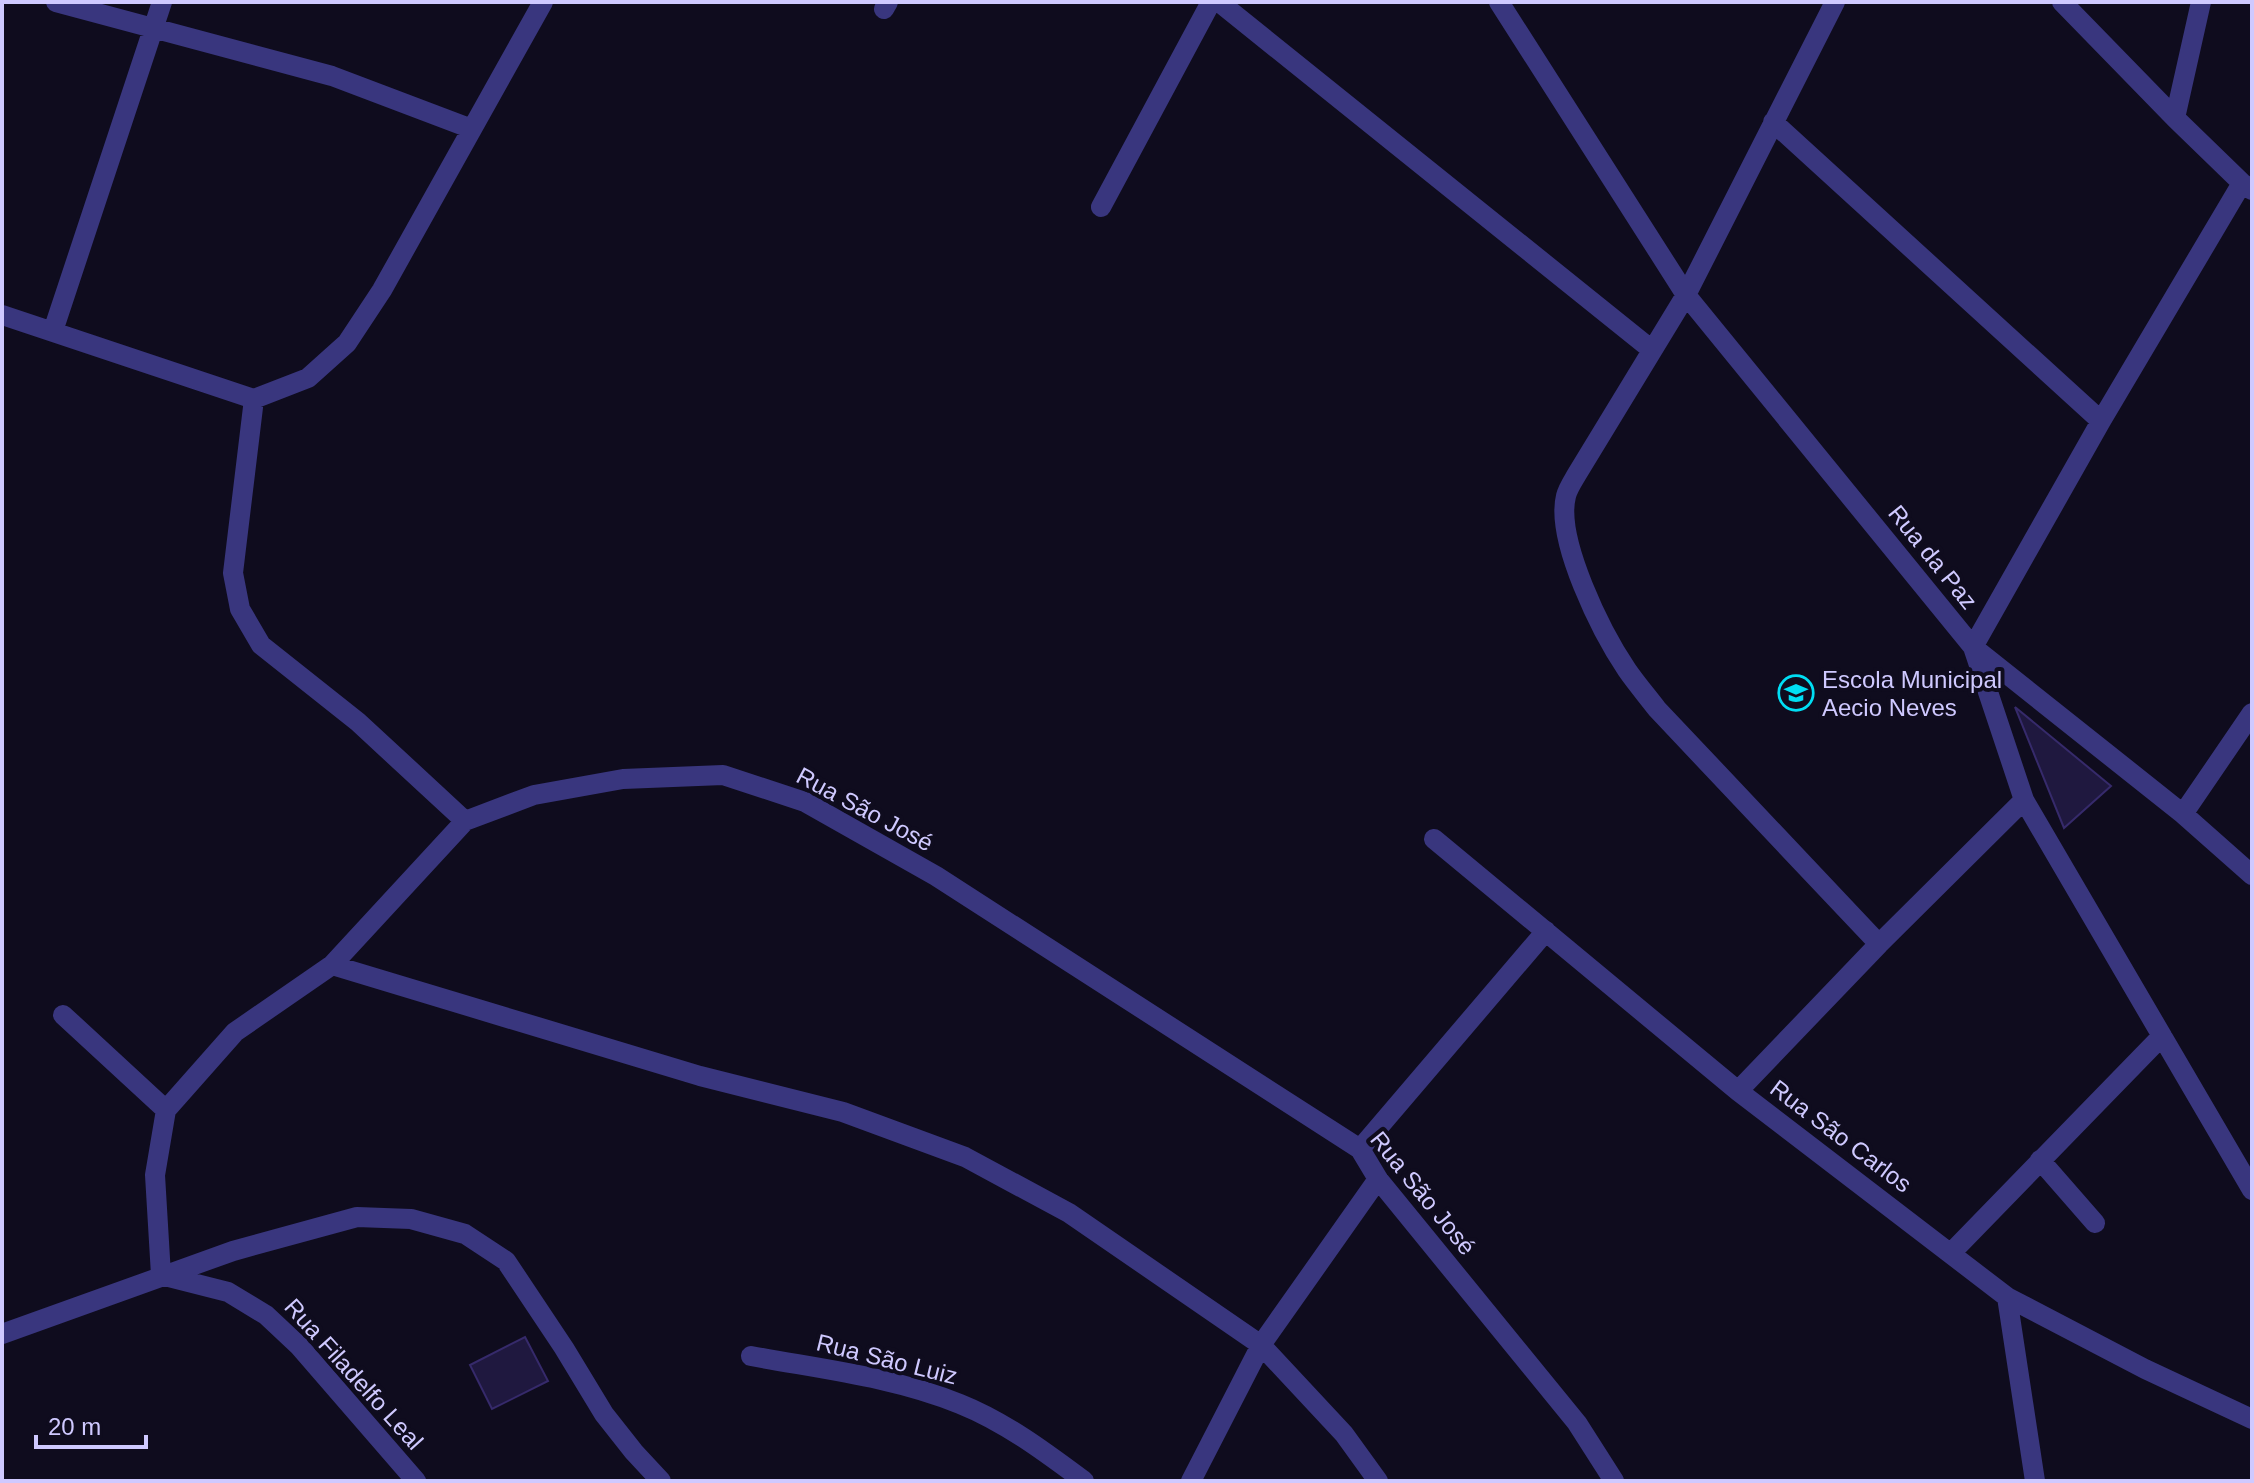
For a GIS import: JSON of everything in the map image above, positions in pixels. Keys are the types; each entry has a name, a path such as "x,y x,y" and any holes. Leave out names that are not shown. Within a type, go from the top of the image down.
{"street":[{"path":"56,2 332,76 472,129"},
{"path":"53,331 162,2"},
{"path":"2,315 254,399 308,378 347,343 382,290 543,2"},
{"path":"1101,207 1211,2"},
{"path":"1219,2 1652,350"},
{"path":"1835,2 1686,295 1577,474 1566,496 1564,516 1570,552 1597,618 1626,669 1657,709 1879,944"},
{"path":"2062,2 2247,187 2101,421 1973,647 2183,814 2252,875"},
{"path":"2175,118 2201,2"},
{"name":"Rua da Paz","path":"1508,7 1686,295 1973,647 2024,800 2252,1190"},
{"path":"1773,122 2101,421"},
{"path":"254,399 233,573 240,609 261,645 358,722 465,821"},
{"path":"2183,814 2252,713"},
{"name":"Rua São José","path":"166,1110 235,1032 332,965 465,821 534,795 623,779 723,775 805,802 936,876 1360,1149 1378,1179 1577,1423 1614,1481"},
{"path":"1738,1091 1879,944 2024,800"},
{"name":"Rua São Carlos","path":"1434,839 1738,1091 2007,1297 2145,1369 2252,1419"},
{"path":"1360,1149 1546,931"},
{"path":"332,965 700,1076 843,1112 965,1157 1069,1213 1261,1345 1344,1434 1378,1481"},
{"path":"63,1015 166,1110 155,1175 161,1275"},
{"path":"1952,1252 2162,1036"},
{"path":"2040,1160 2095,1223"},
{"path":"1191,1481 1261,1345 1378,1179"},
{"path":"2,1334 233,1251 357,1217 411,1219 465,1234 506,1261 604,1414 661,1481"},
{"name":"Rua Filadelfo Leal","path":"161,1275 228,1292 266,1315 299,1346 416,1481"},
{"path":"2007,1297 2035,1481"},
{"name":"Rua São Luiz","path":"751,1356 891,1382 961,1404 1031,1441 1084,1481"}],"building":[{"path":"2015,707 2111,786 2064,828"},
{"path":"525,1337 548,1381 492,1409 470,1365"}],"place":[{"name":"Escola Municipal Aecio Neves","path":"1796,693"}]}
